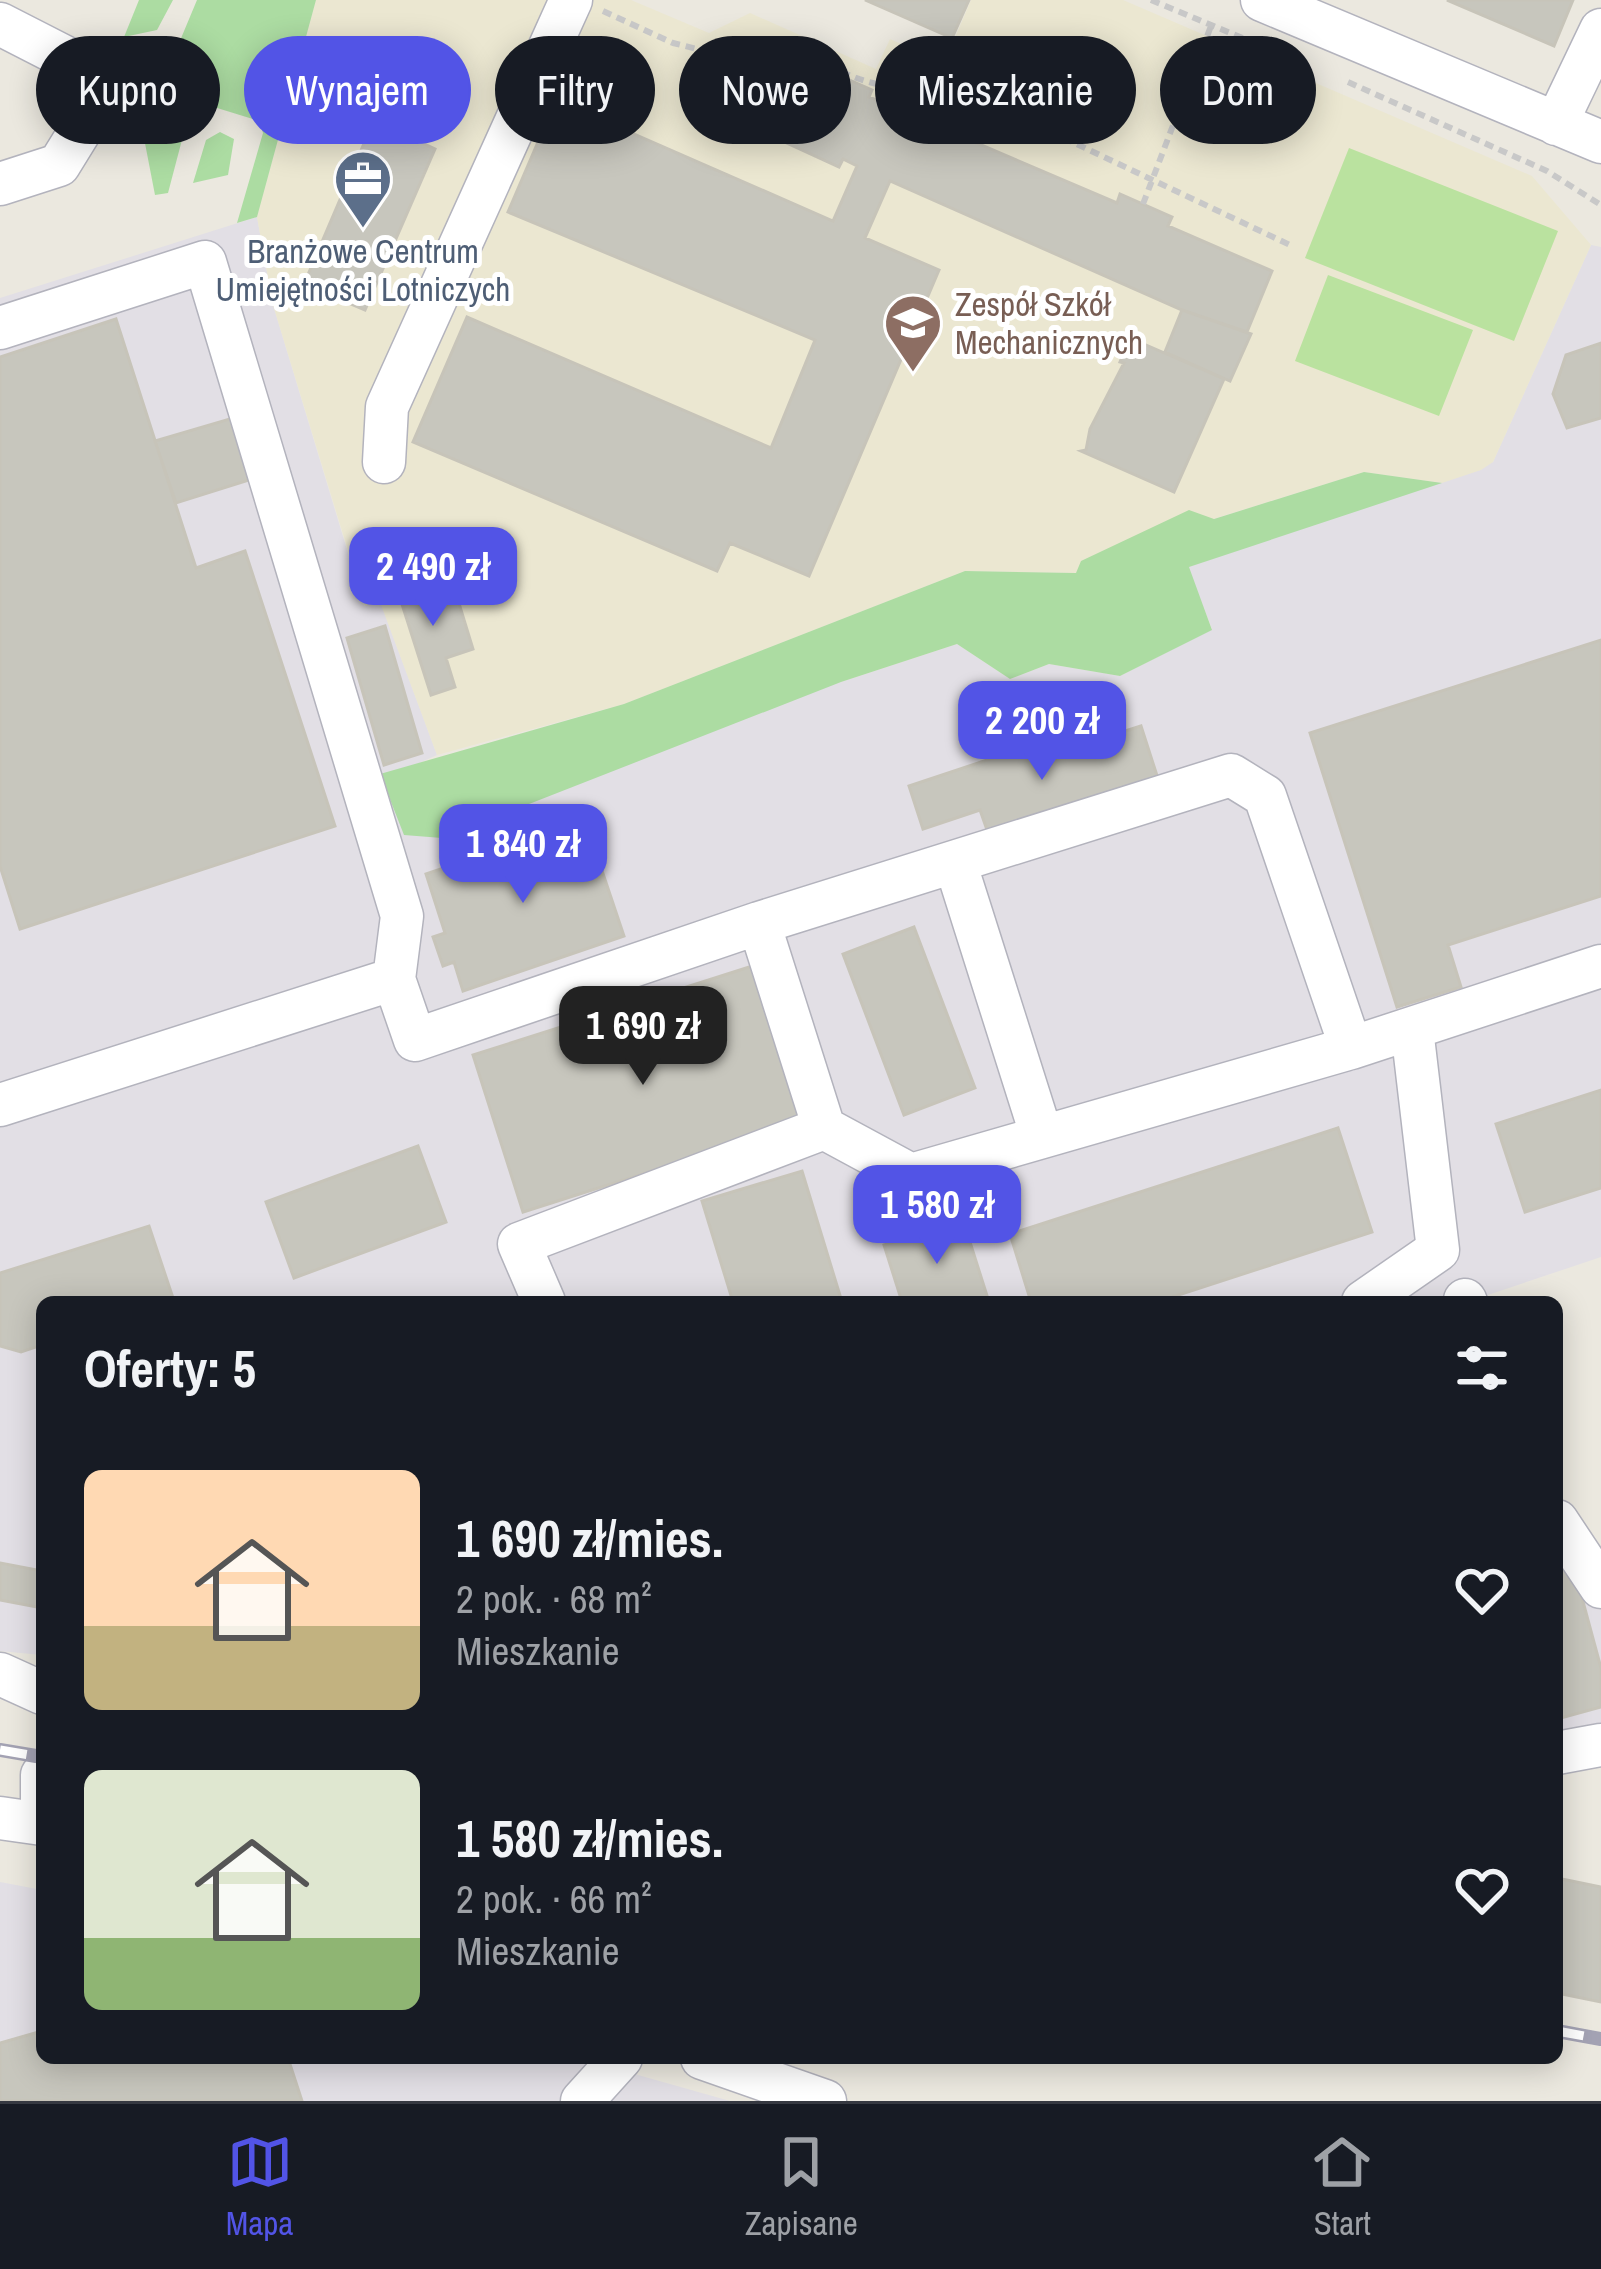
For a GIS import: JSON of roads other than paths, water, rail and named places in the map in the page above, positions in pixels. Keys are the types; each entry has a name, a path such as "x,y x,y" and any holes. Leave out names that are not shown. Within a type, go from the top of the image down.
{"street":[{"path":"384,462 386,407 581,3"},
{"path":"1274,3 1601,142"},
{"path":"0,24 86,68 88,118 59,165 0,184"},
{"path":"1556,124 1601,30"},
{"path":"0,328 205,262 402,916 394,980 415,1040 759,923 1231,775 1265,796 1351,1048"},
{"path":"956,862 1042,1137"},
{"path":"759,923 824,1129 911,1175 1351,1048 1601,967"},
{"path":"0,1105 394,980"},
{"path":"1372,1296 1438,1250 1412,1029"},
{"path":"541,1296 519,1244 824,1129"},
{"path":"1563,1530 1601,1587"},
{"path":"0,1674 36,1690"},
{"path":"1563,1752 1601,1745"},
{"path":"0,1818 36,1823"},
{"path":"582,2101 616,2064"},
{"path":"719,2064 825,2101"}],"railway":[{"path":"0,1750 36,1756"},
{"path":"1563,2032 1601,2039"}],"place":[{"name":"Branżowe Centrum Umiejętności Lotniczych","path":"363,230"},
{"name":"Zespół Szkół Mechanicznych","path":"913,374"}]}
